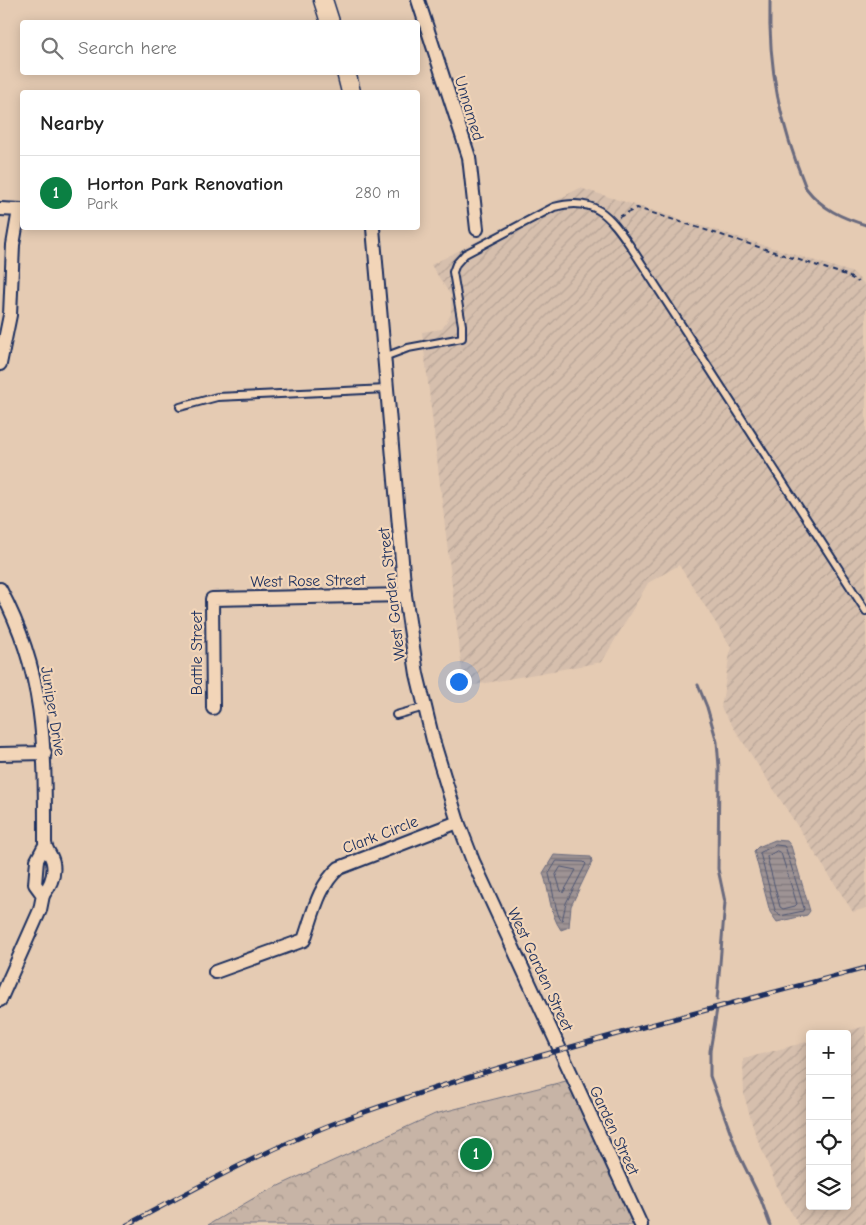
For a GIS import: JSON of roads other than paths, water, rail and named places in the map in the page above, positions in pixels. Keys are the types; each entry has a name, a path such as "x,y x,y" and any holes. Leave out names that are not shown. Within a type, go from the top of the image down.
{"street":[{"path":"323,0 329,20"},
{"name":"Unnamed","path":"418,0 469,158 477,229"},
{"path":"347,75 350,90"},
{"path":"0,209 20,210"},
{"path":"0,364 10,315 13,245 20,214"},
{"name":"West Garden Street","path":"373,230 406,595 417,674 458,822 489,897 560,1050"},
{"name":"Juniper Drive","path":"0,588 25,643 37,684 45,753 45,845 37,860 35,884 43,894 40,910 0,1000"},
{"name":"West Rose Street","path":"212,598 406,595"},
{"name":"Battle Street","path":"212,598 212,708"},
{"path":"0,754 45,753"},
{"name":"Clark Circle","path":"215,972 304,940 328,877 339,868 458,822"},
{"name":"Garden Street","path":"560,1050 641,1225"}],"lane":[{"path":"384,357 408,348 462,338 462,325 453,272 456,264 465,254 554,207 568,204 597,208 613,221 866,612"},
{"path":"180,408 217,397 387,389"},
{"path":"396,715 425,707"}],"water":[{"path":"775,840 787,841 791,846 810,911 807,915 777,922 770,912 754,851 758,847"},
{"path":"554,855 591,857 592,862 571,906 569,927 561,930 554,917 543,873"}],"waterway":[{"path":"770,0 771,49 778,96 789,141 806,188 819,202 833,212 866,225"},
{"path":"698,685 707,707 717,742 719,767 718,869 725,902 717,1000"},
{"path":"717,1009 710,1051 710,1076 738,1153 761,1200 770,1225"}],"railway":[{"path":"127,1225 265,1153 322,1128 414,1095 542,1055 866,968"}],"place":[{"name":"Horton Park Renovation","path":"476,1154"}]}
